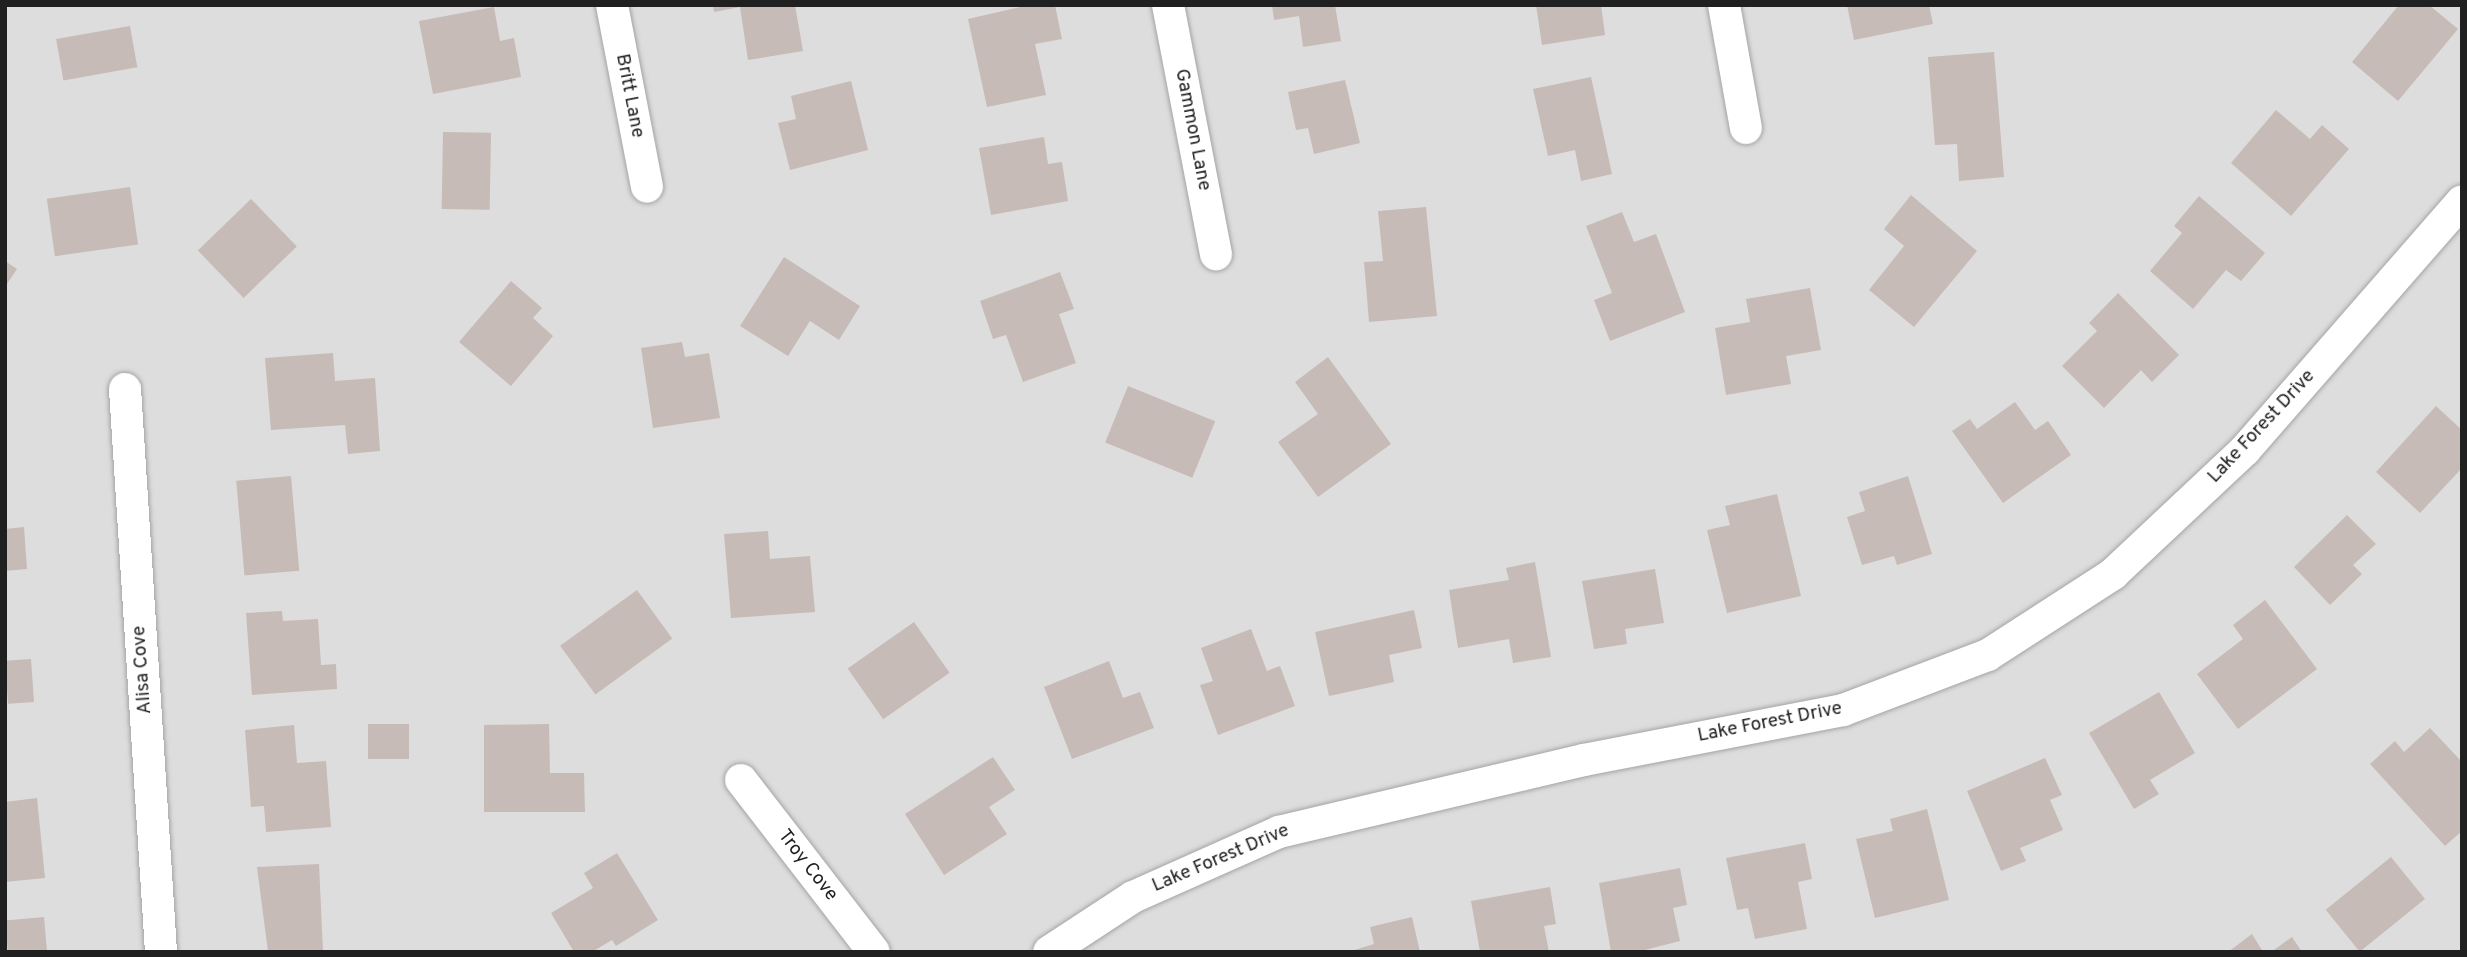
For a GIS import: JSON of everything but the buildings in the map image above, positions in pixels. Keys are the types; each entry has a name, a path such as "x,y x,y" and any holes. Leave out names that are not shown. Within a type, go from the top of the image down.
{"street":[{"name":"Britt Lane","path":"612,5 647,187"},
{"name":"Gammon Lane","path":"1168,5 1216,254"},
{"path":"1724,5 1746,128"},
{"name":"Lake Forest Drive","path":"1049,952 1133,897 1279,832 1584,760 1843,710 1988,655 2113,574 2245,450 2462,201"},
{"name":"Alisa Cove","path":"125,389 161,952"},
{"name":"Troy Cove","path":"741,780 874,952"}],"shaded area":[{"path":"5,5 2462,5 2462,952 5,952"}]}
